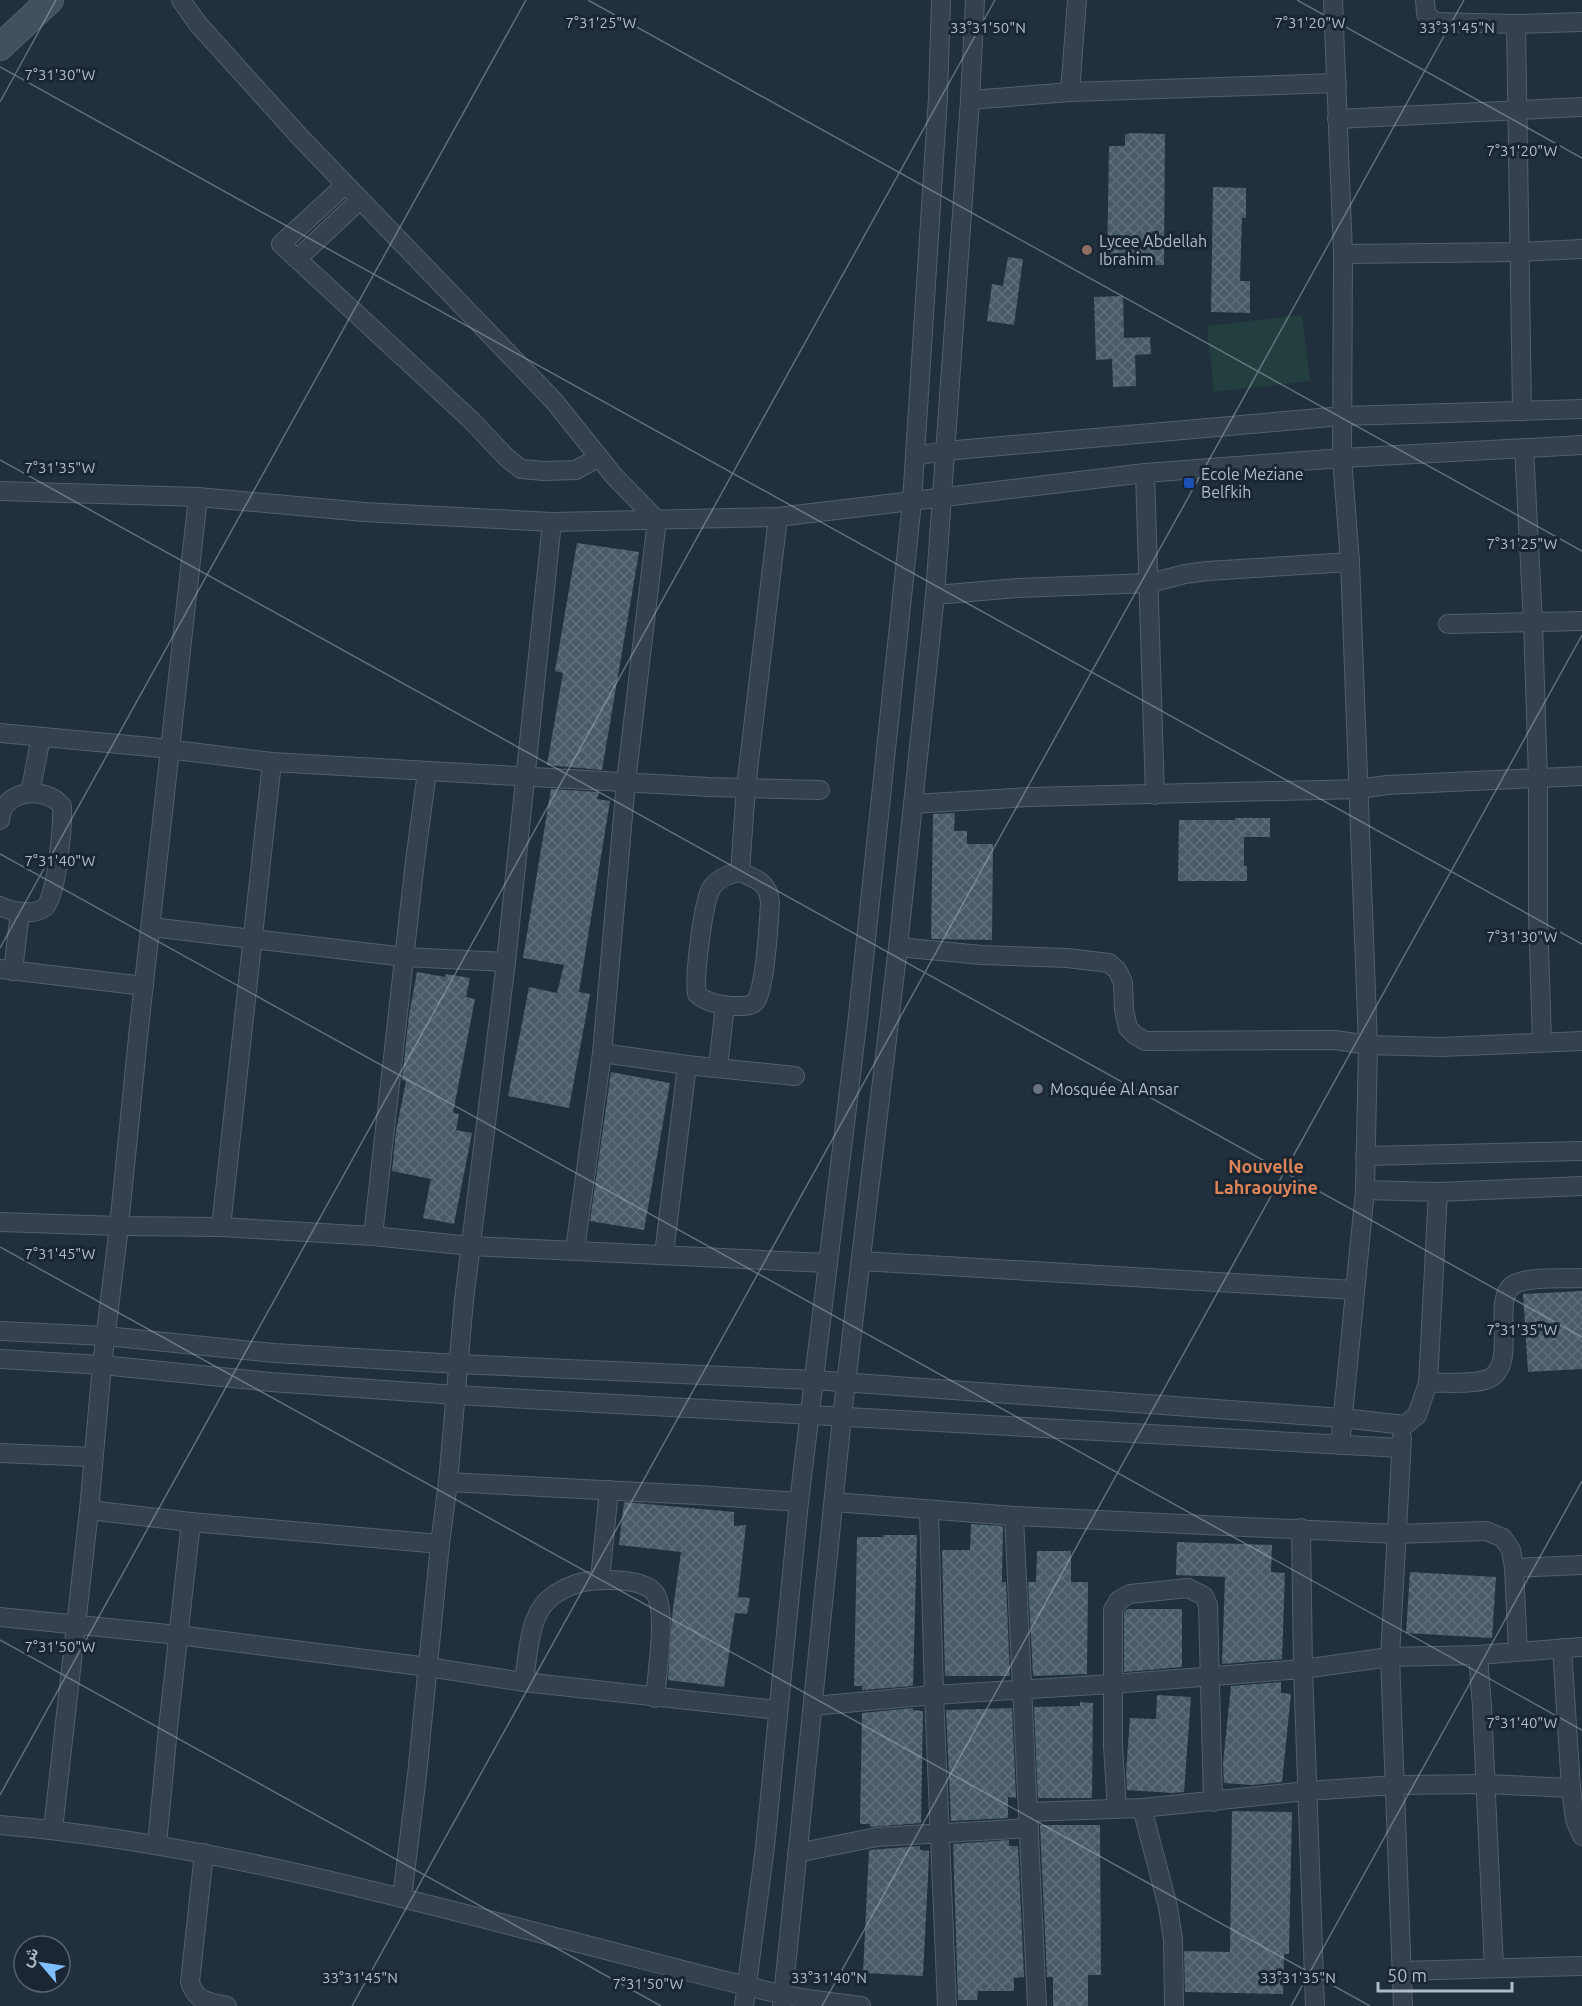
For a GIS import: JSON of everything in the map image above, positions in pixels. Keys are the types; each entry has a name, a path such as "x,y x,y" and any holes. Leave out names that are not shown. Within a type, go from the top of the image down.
{"street":[{"path":"0,47 50,0"},
{"path":"181,0 198,24 359,201 554,401 614,476 657,520"},
{"path":"744,2006 765,1847 799,1502 826,1263 857,1025 912,502 938,97 941,0"},
{"path":"783,2000 842,1417 898,947 935,595 975,0"},
{"path":"1070,92 1077,0"},
{"path":"1333,0 1343,254 1342,458 1350,562 1368,1045 1365,1190 1340,1444"},
{"path":"1425,0 1426,14 1435,22 1516,24 1582,22"},
{"path":"1516,24 1522,411"},
{"path":"970,100 1070,92 1337,83"},
{"path":"1336,119 1582,107"},
{"path":"345,185 280,244 521,469 576,470 599,457"},
{"path":"297,259 359,201"},
{"path":"1343,254 1582,249"},
{"path":"915,456 945,451 1342,416 1582,409"},
{"path":"0,491 198,497 364,512 552,522 778,517 1145,472 1342,458 1582,445"},
{"path":"1524,448 1538,779 1538,916 1542,1042"},
{"path":"1145,472 1155,795"},
{"path":"54,1829 89,1510 102,1365 198,497"},
{"path":"740,872 746,787 778,517"},
{"path":"575,1250 602,1053 626,782 657,520"},
{"path":"402,1898 448,1482 458,1364 506,962 552,522"},
{"path":"935,595 1018,588 1150,583 1185,574 1227,568 1350,562"},
{"path":"1448,624 1582,621"},
{"path":"0,733 272,762 709,787 820,790"},
{"path":"30,793 41,737"},
{"path":"220,1227 272,762"},
{"path":"373,1236 428,772"},
{"path":"913,804 1029,797 1359,789 1387,785 1582,776"},
{"path":"0,820 1,813 10,799 30,793 49,796 62,806 52,895 44,908 20,912 0,906"},
{"path":"740,872 760,882 769,893 764,965 760,993 756,1001 748,1005 724,1005 705,1000 697,994 704,906 710,888 721,878 740,872"},
{"path":"20,912 7,970 144,986"},
{"path":"151,927 405,957 506,962"},
{"path":"898,947 982,955 1067,958 1109,963 1117,970 1123,982 1124,1010 1128,1028 1145,1041 1335,1040 1368,1045 1441,1047 1582,1041"},
{"path":"718,1067 724,1005"},
{"path":"602,1053 687,1065 795,1076"},
{"path":"664,1254 687,1065"},
{"path":"1365,1156 1582,1151"},
{"path":"1365,1190 1438,1192 1582,1186"},
{"path":"1403,2006 1390,1657 1400,1448 1405,1425 1418,1415 1428,1383 1438,1192"},
{"path":"0,1222 220,1227 373,1236 471,1245 826,1263"},
{"path":"861,1261 1354,1290"},
{"path":"1428,1383 1474,1381 1489,1378 1495,1374 1503,1355 1506,1296 1510,1287 1526,1281 1582,1278"},
{"path":"0,1331 106,1336 274,1353 814,1380 1342,1418 1405,1425"},
{"path":"0,1359 102,1365 271,1382 456,1395 1400,1448"},
{"path":"0,1452 93,1457"},
{"path":"448,1482 799,1502"},
{"path":"600,1579 609,1490"},
{"path":"834,1502 1014,1516 1396,1534 1486,1531 1503,1538 1508,1543 1514,1568 1518,1651"},
{"path":"89,1510 191,1522 440,1544"},
{"path":"929,1511 947,2006"},
{"path":"1014,1516 1020,1690 1029,1820 1037,2006"},
{"path":"157,1844 191,1522"},
{"path":"1301,1528 1302,1669 1315,2006"},
{"path":"1514,1568 1582,1565"},
{"path":"524,1682 534,1626 543,1605 562,1590 577,1583 600,1579 637,1583 657,1595 661,1619 655,1698"},
{"path":"1117,1809 1112,1616 1116,1604 1130,1594 1188,1588 1204,1596 1208,1605 1213,1802"},
{"path":"0,1617 178,1635 428,1667 524,1682 778,1710"},
{"path":"813,1706 934,1695 1302,1669 1390,1657 1478,1655 1582,1647"},
{"path":"1562,1648 1575,1746 1570,1788 1575,1820 1582,1836"},
{"path":"1478,1655 1494,1968"},
{"path":"797,1853 877,1838 941,1834 1117,1809 1213,1802 1307,1791 1396,1785 1486,1784 1570,1788"},
{"path":"1142,1808 1162,1879 1170,1918 1173,1940 1174,2006"},
{"path":"0,1825 54,1829 204,1853 402,1898 746,1986 783,2000 861,2006"},
{"path":"204,1853 190,1982 193,1992 202,1999 227,2006"},
{"path":"1402,1971 1582,1966"}],"green space":[{"path":"1302,315 1310,381 1214,392 1207,326"}],"building":[{"path":"1130,133 1165,134 1164,265 1107,265 1109,146 1125,146 1125,135"},
{"path":"1213,187 1246,188 1246,218 1242,218 1240,281 1250,281 1250,313 1211,312"},
{"path":"1008,257 1023,259 1014,325 987,321 992,284 1003,286"},
{"path":"1123,296 1124,338 1150,337 1151,354 1135,355 1136,386 1113,387 1112,359 1096,360 1094,297"},
{"path":"577,543 639,552 602,770 547,765 563,673 555,671"},
{"path":"551,789 599,792 597,799 610,801 579,992 590,994 569,1108 508,1096 529,987 557,993 564,965 523,958"},
{"path":"955,813 954,831 967,831 967,844 993,844 992,940 931,939 933,814"},
{"path":"1235,818 1270,818 1270,837 1244,837 1244,866 1247,866 1247,881 1178,881 1179,820 1235,820"},
{"path":"417,972 445,977 446,974 470,978 466,997 475,999 453,1113 459,1114 456,1130 472,1133 454,1224 423,1218 431,1179 392,1171 396,1131 406,1081 402,1080 409,1015"},
{"path":"611,1072 670,1083 644,1230 590,1221"},
{"path":"1582,1291 1582,1369 1528,1372 1523,1294"},
{"path":"624,1502 734,1512 734,1526 746,1525 738,1597 750,1598 747,1614 735,1613 724,1687 668,1680 672,1616 681,1552 619,1545"},
{"path":"971,1524 1003,1526 1002,1582 1006,1582 1010,1676 945,1676 942,1550 970,1550"},
{"path":"883,1535 917,1535 913,1686 862,1690 862,1686 854,1686 857,1537 883,1537"},
{"path":"1177,1542 1272,1545 1271,1572 1285,1573 1282,1659 1222,1664 1225,1577 1176,1575"},
{"path":"1037,1551 1071,1551 1071,1582 1088,1582 1087,1674 1033,1676 1028,1582 1036,1582"},
{"path":"1410,1572 1496,1577 1492,1638 1406,1633"},
{"path":"1127,1609 1182,1609 1182,1667 1124,1672 1124,1613"},
{"path":"1281,1682 1281,1693 1291,1694 1282,1782 1252,1785 1224,1783 1223,1763 1231,1686"},
{"path":"1157,1695 1191,1697 1184,1792 1127,1790 1130,1718 1156,1719"},
{"path":"1080,1702 1093,1703 1092,1798 1038,1798 1034,1707 1080,1706"},
{"path":"913,1708 913,1710 923,1711 921,1823 870,1827 870,1824 860,1824 862,1713"},
{"path":"1012,1708 1016,1798 1008,1797 1008,1818 951,1821 946,1710"},
{"path":"1232,1811 1292,1812 1289,1954 1284,1954 1283,1994 1185,1992 1184,1951 1230,1952"},
{"path":"1040,1825 1100,1825 1101,1975 1088,1975 1088,2006 1053,2006 1053,1977 1047,1977"},
{"path":"1009,1840 1009,1846 1018,1846 1024,1977 1014,1978 1014,1991 978,1991 977,2000 958,2000 953,1844"},
{"path":"920,1846 920,1850 929,1851 923,1976 863,1973 869,1850"}],"place":[{"name":"Lycee Abdellah Ibrahim","path":"1087,250"},
{"name":"Ecole Meziane Belfkih","path":"1189,483"},
{"name":"Mosquée Al Ansar","path":"1038,1089"}],"district":[{"name":"Nouvelle Lahraouyine","path":"1266,1177"}]}
